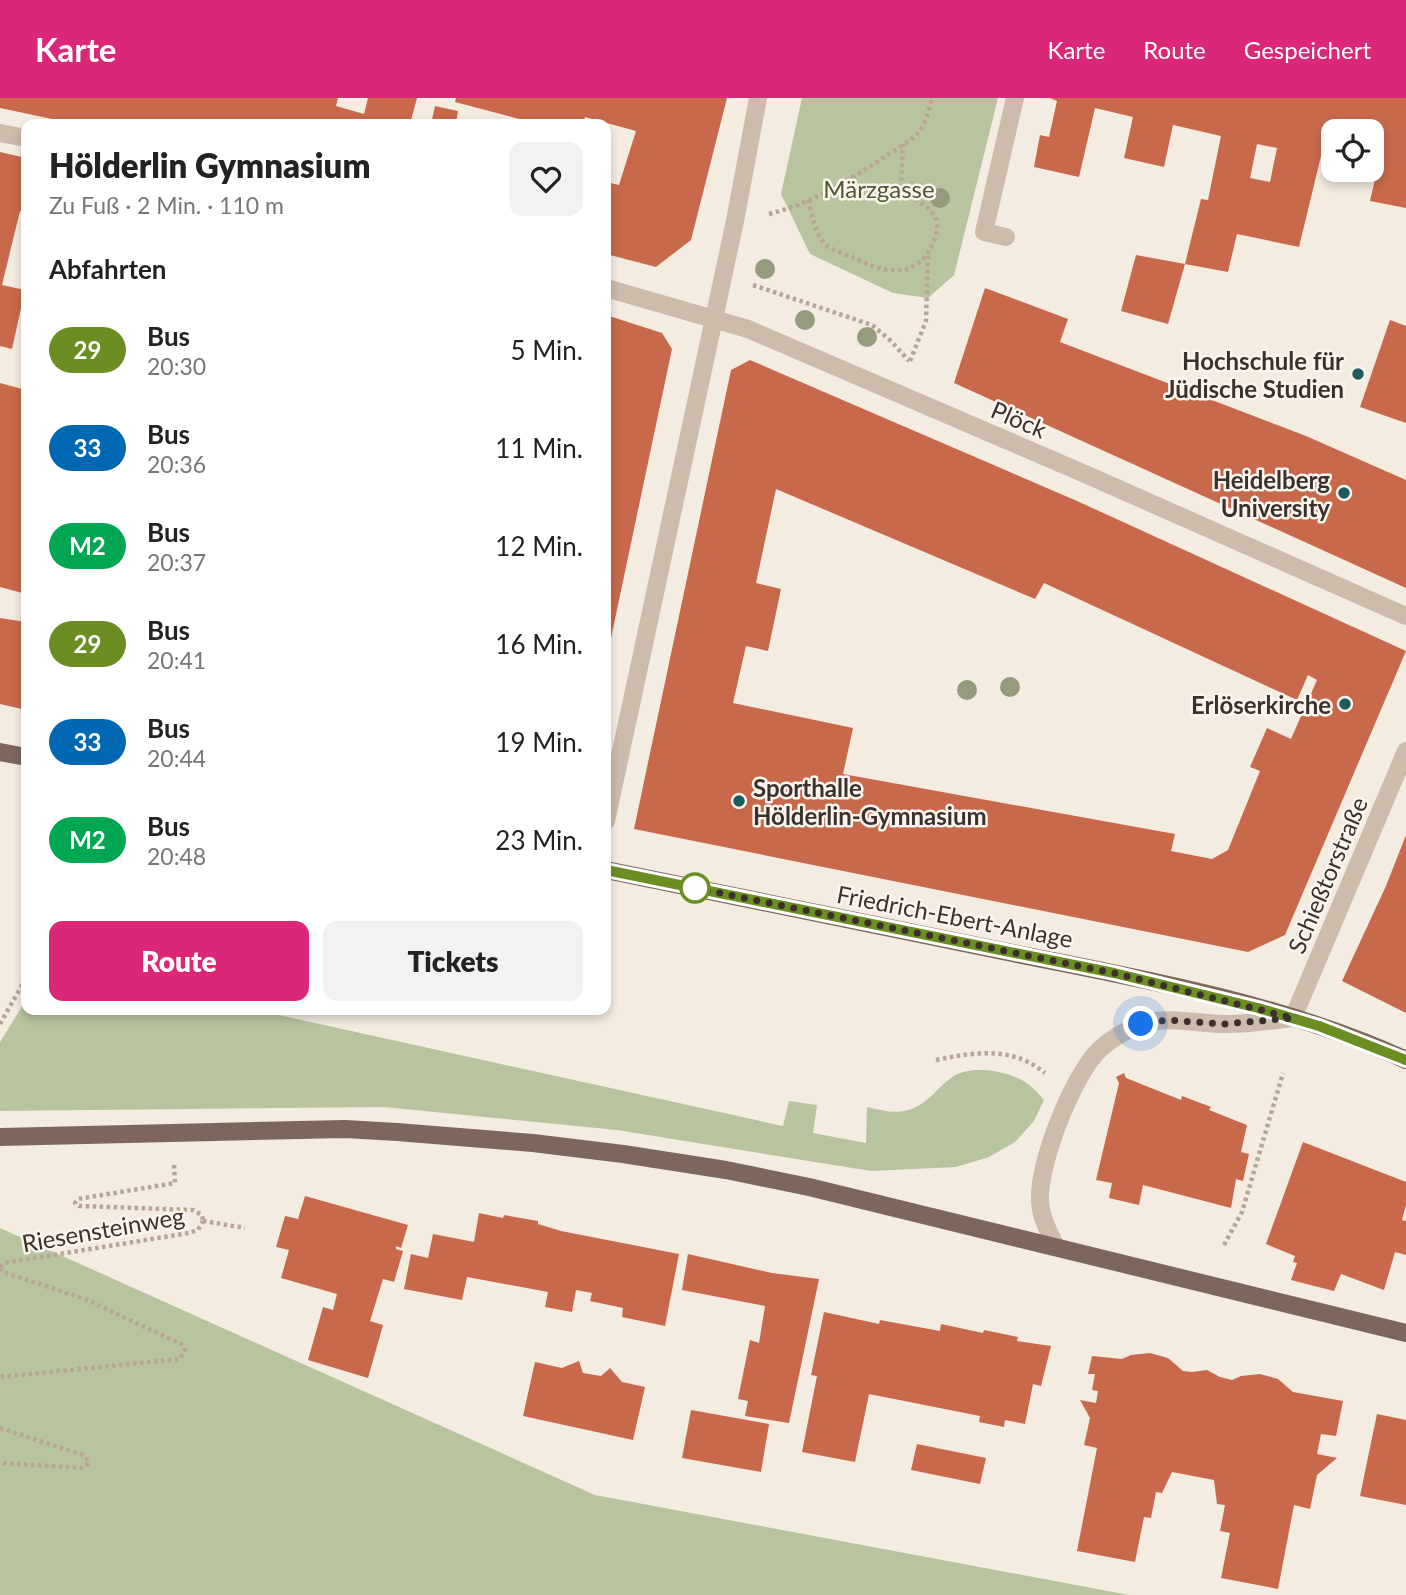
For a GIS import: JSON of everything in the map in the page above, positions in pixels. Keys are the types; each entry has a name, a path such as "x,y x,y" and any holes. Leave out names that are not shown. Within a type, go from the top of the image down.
{"main road":[{"path":"0,752 21,756"},
{"name":"Friedrich-Ebert-Anlage","path":"611,871 1114,973 1293,1018 1406,1060"},
{"path":"0,1137 345,1129 533,1143 726,1170 821,1190 1406,1332"}],"street":[{"path":"611,798 715,318 758,98"},
{"path":"1006,237 984,232 1015,98"},
{"path":"0,133 21,137"},
{"name":"Plöck","path":"611,289 748,329 1406,616"},
{"name":"Schießtorstraße","path":"1293,1018 1406,751"},
{"name":"Friedrich-Ebert-Anlage","path":"1056,1247 1043,1220 1040,1203 1041,1178 1068,1103 1084,1069 1098,1051 1113,1038 1141,1024 1168,1020 1224,1024 1293,1018"}],"path":[{"path":"735,221 788,209 838,188 918,133 929,114 932,98"},
{"path":"808,200 816,227 825,244 874,268 904,271 915,267 929,253 938,223 925,205 908,196 901,188 903,144"},
{"path":"898,394 926,321 929,253"},
{"path":"724,272 758,288 872,326 891,341 909,362"},
{"path":"0,1024 21,987"},
{"path":"936,1060 985,1053 1016,1056 1043,1070 1054,1081 1068,1103"},
{"path":"1224,1245 1242,1212 1283,1073"},
{"name":"Riesensteinweg","path":"0,1377 180,1359 186,1350 183,1345 85,1299 3,1272 0,1267 4,1264 198,1230 204,1220 193,1210 79,1206 75,1203 78,1199 175,1183 174,1167"},
{"path":"204,1220 245,1228"},
{"path":"0,1428 83,1455 89,1462 84,1468 0,1463"}],"green space":[{"name":"Märzgasse","path":"802,98 998,98 954,275 928,298 893,293 810,254 781,194"},
{"path":"21,1008 21,1015 279,1015 783,1126 789,1101 817,1105 813,1133 866,1143 867,1107 891,1112 914,1108 925,1102 952,1077 967,1071 986,1070 1013,1076 1027,1083 1044,1100 1034,1121 1015,1142 989,1157 956,1167 871,1171 617,1130 384,1107 0,1111 0,1042"},
{"path":"0,1228 595,1495 1129,1595 0,1595"}],"building":[{"path":"0,98 338,98 336,106 364,114 368,98 417,98 411,119 52,119 0,108"},
{"path":"456,98 727,98 691,240 656,267 611,255 611,183 619,185 636,131 611,124 611,119 519,119 455,102"},
{"path":"1050,98 1406,98 1406,208 1370,201 1374,182 1384,182 1384,119 1321,119 1321,156 1299,247 1237,234 1228,272 1185,264 1201,199 1208,200 1221,136 1173,125 1164,167 1124,158 1133,117 1095,108 1079,177 1034,167 1040,135 1049,137 1057,101","holes":["1257,144 1277,148 1270,182 1250,178"]},
{"path":"435,106 458,111 457,119 432,119"},
{"path":"0,152 21,157 21,211 2,285 21,289 21,308 12,349 0,346"},
{"path":"1136,255 1185,264 1168,324 1121,311"},
{"path":"985,288 1068,319 1060,342 1306,436 1406,480 1406,588 954,383"},
{"path":"611,317 662,333 672,349 611,638"},
{"path":"1390,320 1406,326 1406,423 1360,407"},
{"path":"750,360 1077,501 1406,651 1285,935 1248,952 634,829 731,370","holes":["776,489 1035,599 1044,583 1297,700 1308,675 1317,680 1291,739 1267,728 1250,767 1260,771 1228,850 1212,859 1171,851 1175,834 843,774 853,728 733,703 746,646 768,651 781,589 756,583"]},
{"path":"0,383 21,389 21,593 0,587"},
{"path":"0,618 21,621 21,709 0,704"},
{"path":"1406,835 1406,1013 1342,981 1386,886"},
{"path":"1124,1073 1126,1078 1181,1100 1182,1096 1211,1107 1209,1110 1247,1125 1241,1152 1249,1154 1243,1181 1236,1179 1231,1208 1143,1185 1139,1205 1109,1198 1112,1183 1096,1180 1119,1083 1116,1077"},
{"path":"1303,1142 1406,1182 1406,1205 1402,1220 1406,1221 1406,1255 1395,1252 1384,1290 1341,1274 1334,1291 1291,1280 1297,1263 1293,1262 1295,1256 1266,1244"},
{"path":"305,1196 408,1225 401,1248 396,1246 396,1249 403,1251 394,1282 383,1279 370,1321 383,1325 368,1378 308,1360 323,1307 333,1310 337,1294 281,1278 289,1250 276,1247 285,1216 298,1219"},
{"path":"479,1213 538,1221 538,1224 561,1231 679,1254 665,1326 622,1317 623,1308 590,1301 592,1293 576,1290 572,1312 545,1307 548,1292 467,1277 462,1300 404,1289 411,1254 428,1258 433,1234 474,1242"},
{"path":"688,1254 772,1273 819,1279 789,1423 745,1416 748,1401 738,1399 750,1340 759,1343 765,1306 682,1290"},
{"path":"824,1312 879,1324 880,1320 940,1331 941,1324 983,1333 984,1330 1018,1337 1017,1341 1051,1346 1041,1386 1033,1384 1025,1424 1005,1420 1004,1427 979,1422 980,1416 869,1394 855,1462 802,1452 817,1376 811,1375"},
{"path":"1150,1353 1168,1358 1183,1371 1207,1370 1232,1380 1260,1374 1278,1379 1293,1392 1343,1401 1336,1436 1321,1434 1317,1454 1337,1458 1317,1475 1310,1509 1294,1505 1278,1589 1221,1578 1230,1533 1220,1531 1225,1505 1217,1504 1214,1480 1172,1472 1162,1493 1156,1492 1151,1518 1144,1517 1135,1562 1077,1551 1097,1448 1084,1445 1090,1418 1080,1400 1096,1403 1098,1391 1092,1390 1095,1374 1088,1374 1092,1356 1122,1359"},
{"path":"579,1361 583,1373 601,1376 610,1368 622,1382 645,1387 633,1440 523,1416 535,1362 562,1368"},
{"path":"691,1410 769,1424 761,1472 682,1458"},
{"path":"1377,1414 1406,1420 1406,1505 1360,1496"},
{"path":"917,1444 986,1458 980,1484 911,1470"}],"bus line":[{"name":"29","path":"611,871 1114,973 1258,1008 1319,1026 1406,1060"}],"place":[{"name":"Hochschule für Jüdische Studien","path":"1358,374"},
{"name":"Heidelberg University","path":"1344,493"},
{"name":"Erlöserkirche","path":"1345,704"},
{"name":"Sporthalle Hölderlin-Gymnasium","path":"739,801"}],"route":[{"path":"695,888 1114,973 1293,1018 1224,1024 1168,1020 1141,1024"}]}
